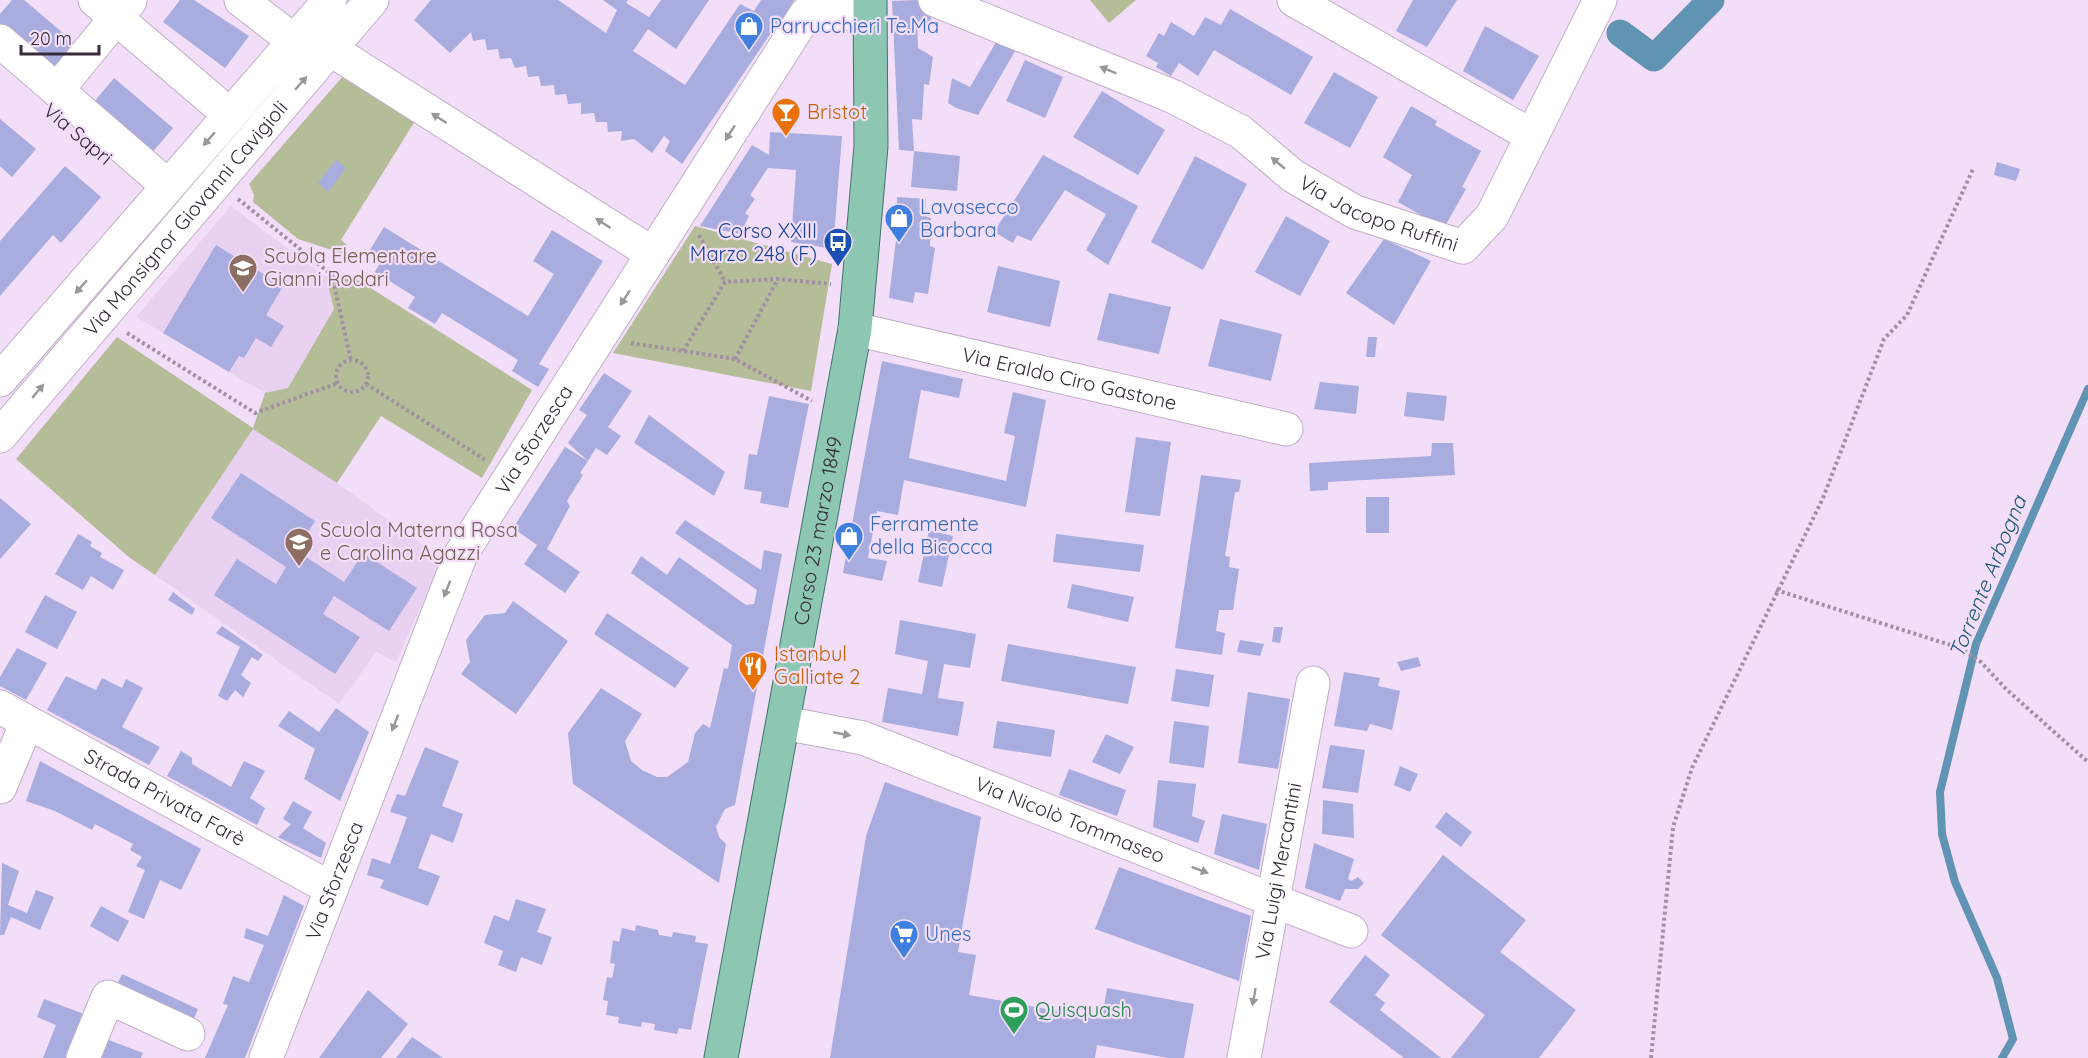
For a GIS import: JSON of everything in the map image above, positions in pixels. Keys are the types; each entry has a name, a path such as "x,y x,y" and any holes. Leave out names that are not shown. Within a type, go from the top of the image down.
{"main road":[{"name":"Corso 23 marzo 1849","path":"721,1058 855,329 871,146 870,6"}],"street":[{"path":"241,0 294,41"},
{"name":"Via Monsignor Giovanni Cavigioli","path":"0,380 330,0"},
{"name":"Via Monsignor Giovanni Cavigioli","path":"0,436 372,0"},
{"name":"Via Jacopo Ruffini","path":"936,0 1172,96 1241,132 1293,176 1355,212 1463,247 1492,216 1600,0"},
{"path":"1294,0 1532,136"},
{"path":"57,90 114,6 230,115"},
{"name":"Via Sforzesca","path":"266,1058 461,554 806,14 870,6"},
{"path":"0,41 57,90 162,193"},
{"path":"330,49 653,254"},
{"name":"Via Sapri","path":"0,68 162,193"},
{"name":"Via Eraldo Ciro Gastone","path":"855,329 1286,429"},
{"name":"Via Luigi Mercantini","path":"1244,1058 1271,898 1312,683"},
{"path":"0,787 13,714"},
{"name":"Strada Privata Farè","path":"13,714 330,888"},
{"name":"Via Nicolò Tommaseo","path":"784,723 863,738 1351,931"},
{"path":"83,1058 108,997 188,1034"}],"path":[{"path":"1651,1058 1673,828 1692,768 1776,590 1823,498 1884,339 1907,315 1973,169"},
{"path":"235,196 333,274 351,360"},
{"path":"694,225 725,282"},
{"path":"725,282 778,279 832,284"},
{"path":"735,359 778,279"},
{"path":"683,351 725,282"},
{"path":"120,329 255,413 338,383"},
{"path":"621,342 735,359 812,401"},
{"path":"351,360 364,366 368,375 366,384 354,392 344,390 338,383 338,368 351,360"},
{"path":"366,384 495,466"},
{"path":"1776,590 1960,648 1981,662 2006,689 2088,762"}],"shaded area":[{"name":"Scuola Elementare Gianni Rodari","path":"231,206 326,277 334,309 288,388 265,393 136,317"},
{"name":"Scuola Materna Rosa e Carolina Agazzi","path":"253,429 337,483 442,559 396,662 376,652 339,704 155,575"}],"green space":[{"path":"1090,0 1136,0 1109,23"},
{"path":"350,68 420,113 341,240 347,245 341,253 298,239 253,202 254,195 249,184"},
{"path":"695,226 832,264 811,391 613,353"},
{"path":"350,275 532,390 482,478 381,416 337,483 253,429 155,575 130,558 16,459 117,337 253,428 265,393 288,388 334,309 326,277"}],"building":[{"path":"12,0 24,0 76,44 53,71 0,30 0,14"},
{"path":"180,0 194,0 249,36 225,68 163,22"},
{"path":"431,0 558,0 606,33 617,10 603,0 628,0 626,3 649,17 661,0 709,0 676,49 648,29 633,51 685,85 740,4 754,11 761,0 794,0 780,28 775,27 682,164 665,151 670,141 664,136 652,153 634,139 621,141 622,131 608,132 607,122 596,122 594,113 581,114 581,103 568,104 566,94 555,95 554,85 541,86 539,76 528,77 526,66 515,68 511,58 500,59 498,49 487,50 485,39 473,41 471,32 450,53 414,20"},
{"path":"917,0 931,7 931,26 917,21 918,48 933,57 929,85 924,84 922,120 912,119 914,151 899,150 892,1"},
{"path":"1413,0 1457,0 1427,47 1396,31"},
{"path":"1230,9 1313,57 1291,95 1214,50 1198,76 1179,63 1171,76 1156,67 1158,63 1146,56 1159,33 1164,36 1171,22 1194,36 1205,17 1221,25"},
{"path":"1485,26 1539,56 1513,100 1463,71"},
{"path":"999,37 1018,46 978,115 948,103 952,78 970,87"},
{"path":"1025,60 1063,77 1045,118 1006,101"},
{"path":"1334,72 1378,97 1350,148 1304,123"},
{"path":"114,78 173,128 150,155 89,108"},
{"path":"1102,91 1165,130 1138,175 1073,137"},
{"path":"1411,106 1437,121 1435,125 1481,151 1462,187 1466,189 1444,228 1398,202 1412,175 1383,157"},
{"path":"0,119 36,149 12,177 0,166"},
{"path":"770,132 842,136 833,249 791,242 796,170 768,168 750,195 755,199 745,213 749,216 740,234 700,226 752,145 769,155"},
{"path":"914,151 960,156 957,191 911,187"},
{"path":"1043,155 1138,206 1108,265 1086,250 1106,214 1065,190 1031,241 1017,235 1013,243 994,232"},
{"path":"1195,156 1247,184 1203,270 1151,242"},
{"path":"336,160 346,168 328,192 318,183"},
{"path":"1997,162 2020,169 2016,181 1994,175"},
{"path":"65,166 101,197 61,243 53,235 0,296 0,241"},
{"path":"897,197 926,199 925,216 931,218 930,246 935,248 928,294 915,292 913,303 889,298 896,240"},
{"path":"1286,216 1330,241 1300,296 1255,272"},
{"path":"384,227 528,316 554,274 533,261 552,230 603,261 539,364 549,369 538,387 512,371 518,360 442,313 435,324 408,308 415,297 375,272 381,261 368,253"},
{"path":"1384,239 1431,261 1394,325 1346,293"},
{"path":"216,245 283,286 266,315 284,326 271,347 256,338 244,358 239,356 229,372 163,333"},
{"path":"998,266 1060,281 1050,327 987,312"},
{"path":"1109,293 1171,307 1159,354 1097,340"},
{"path":"1220,319 1282,334 1271,381 1208,366"},
{"path":"1368,337 1377,337 1375,357 1366,357"},
{"path":"882,361 963,379 959,398 921,390 909,458 1006,481 1015,436 1004,433 1013,392 1046,400 1026,507 904,480 898,515 877,511 868,558 887,561 882,581 843,573"},
{"path":"604,373 632,391 608,427 621,436 607,455 596,448 588,461 568,443 587,415 579,410"},
{"path":"1320,382 1359,386 1356,414 1314,409"},
{"path":"1407,392 1447,396 1444,421 1404,416"},
{"path":"769,396 809,404 788,508 760,503 762,492 744,489 749,454 757,455"},
{"path":"649,415 725,472 714,496 634,443"},
{"path":"1136,437 1171,442 1160,516 1125,512"},
{"path":"1432,443 1453,443 1455,475 1328,482 1328,490 1310,491 1309,463 1431,456"},
{"path":"565,447 588,461 580,473 583,475 567,501 570,506 547,549 580,572 565,593 524,564 537,545 513,528"},
{"path":"241,473 315,521 297,551 344,582 363,553 417,588 389,631 334,596 323,614 360,637 335,674 214,595 237,559 276,584 286,567 211,518"},
{"path":"1201,475 1241,480 1239,492 1235,492 1225,556 1230,557 1229,567 1239,569 1233,610 1219,610 1216,631 1225,633 1222,655 1175,648"},
{"path":"1366,497 1389,497 1389,533 1366,533"},
{"path":"0,498 31,524 0,559"},
{"path":"685,520 761,570 764,550 782,554 735,805 725,809 716,827 719,837 726,844 719,883 573,784 568,733 601,688 642,714 625,741 631,761 642,770 657,777 667,777 688,762 695,733 703,724 710,728 724,668 728,669 732,645 631,573 641,556 667,575 679,557 746,605 754,604 757,590 675,533"},
{"path":"929,530 953,536 942,587 918,582"},
{"path":"78,534 92,542 90,546 102,553 100,557 124,570 113,590 91,576 83,590 55,574"},
{"path":"1056,534 1144,545 1140,572 1053,562"},
{"path":"1072,584 1134,597 1128,622 1067,608"},
{"path":"173,592 195,609 192,615 168,600"},
{"path":"45,595 77,612 57,649 25,632"},
{"path":"513,601 568,641 516,714 461,674 470,662 466,640 485,615 505,613"},
{"path":"607,613 689,668 675,688 594,634"},
{"path":"900,620 976,634 970,668 944,664 938,698 964,702 958,736 882,722 888,688 922,694 928,661 895,654"},
{"path":"222,626 263,655 258,661 252,657 241,675 251,683 243,697 235,690 227,701 218,696 240,647 216,633"},
{"path":"1274,627 1283,627 1280,643 1272,642"},
{"path":"1240,640 1264,644 1260,656 1237,652"},
{"path":"1008,644 1136,667 1128,704 1001,681"},
{"path":"17,648 47,663 26,700 0,686 0,677"},
{"path":"1418,657 1421,666 1401,671 1397,662"},
{"path":"1176,669 1214,675 1209,707 1171,701"},
{"path":"1344,672 1380,678 1378,686 1400,691 1392,730 1370,724 1367,731 1334,726"},
{"path":"66,676 96,690 102,678 122,688 126,679 143,688 122,727 160,747 149,765 47,710"},
{"path":"1248,692 1290,699 1278,769 1238,763"},
{"path":"336,708 369,732 340,801 304,779 315,749 278,726 289,711 319,732"},
{"path":"997,721 1055,730 1051,757 993,748"},
{"path":"1174,721 1209,726 1204,768 1169,763"},
{"path":"1106,734 1134,747 1120,774 1092,762"},
{"path":"1330,745 1365,750 1358,793 1322,788"},
{"path":"425,747 459,761 442,806 463,814 453,843 431,834 418,868 440,876 428,906 380,888 384,880 367,875 372,858 390,864 407,817 390,812 397,794 405,796"},
{"path":"181,751 192,758 192,764 231,787 244,761 265,771 250,798 265,808 257,825 167,776"},
{"path":"40,761 201,849 181,890 160,880 144,919 128,912 145,870 136,866 142,857 130,850 133,844 95,824 92,830 55,811 26,801"},
{"path":"1400,766 1418,774 1410,792 1394,785"},
{"path":"1069,769 1126,790 1117,816 1059,795"},
{"path":"1158,780 1196,784 1192,816 1205,821 1198,843 1153,827"},
{"path":"885,782 981,817 958,952 976,955 969,995 1102,1019 1107,988 1194,1004 1184,1058 1168,1058 1097,1045 1095,1058 830,1058 866,836"},
{"path":"1323,800 1353,804 1354,838 1322,834"},
{"path":"293,801 312,812 303,828 326,843 321,858 278,837 291,824 283,819"},
{"path":"1446,812 1472,832 1461,847 1435,827"},
{"path":"1222,814 1267,824 1259,870 1214,854"},
{"path":"1314,843 1354,859 1348,879 1351,881 1358,877 1364,883 1358,889 1345,889 1340,901 1305,888"},
{"path":"1443,855 1526,920 1500,952 1576,1010 1539,1058 1451,1058 1485,1015 1381,935"},
{"path":"2,863 19,871 8,905 27,913 36,890 54,897 40,930 11,917 4,935 0,935"},
{"path":"1119,867 1251,916 1239,981 1095,929"},
{"path":"284,895 304,906 245,1058 205,1058 228,1005 223,1004 233,976 249,982 264,945 244,938 246,928 268,936"},
{"path":"516,899 546,909 537,932 552,937 542,965 521,957 516,972 498,965 503,951 484,943 494,915 509,921"},
{"path":"101,906 129,921 118,942 90,926"},
{"path":"636,925 658,930 659,935 672,937 673,932 696,936 695,942 708,944 691,1030 679,1028 677,1034 654,1030 655,1024 642,1022 641,1027 618,1023 619,1017 606,1015 608,1001 603,1000 607,977 612,978 615,964 610,963 613,940 619,942 622,928 635,931"},
{"path":"1365,955 1390,975 1375,995 1385,1003 1380,1010 1441,1058 1404,1058 1329,1002"},
{"path":"122,974 198,1009 189,1031 112,996"},
{"path":"368,990 408,1024 381,1058 319,1058"},
{"path":"44,999 84,1014 67,1058 43,1058 56,1025 37,1017"},
{"path":"98,1036 143,1053 141,1058 89,1058"},
{"path":"412,1037 443,1058 396,1058"}],"waterway":[{"path":"1620,33 1654,58 1711,0"},
{"name":"Torrente Arbogna","path":"2002,1058 2013,1039 1997,978 1955,882 1942,834 1940,792 1976,644 2088,389"}],"place":[{"name":"Parrucchieri Te.Ma","path":"749,52"},
{"name":"Bristot","path":"786,138"},
{"name":"Lavasecco Barbara","path":"899,244"},
{"name":"Corso XXIII Marzo 248 (F)","path":"838,268"},
{"name":"Scuola Elementare Gianni Rodari","path":"243,294"},
{"name":"Ferramente della Bicocca","path":"849,562"},
{"name":"Scuola Materna Rosa e Carolina Agazzi","path":"299,568"},
{"name":"Istanbul Galliate 2","path":"753,692"},
{"name":"Unes","path":"904,960"},
{"name":"Quisquash","path":"1014,1036"}]}
